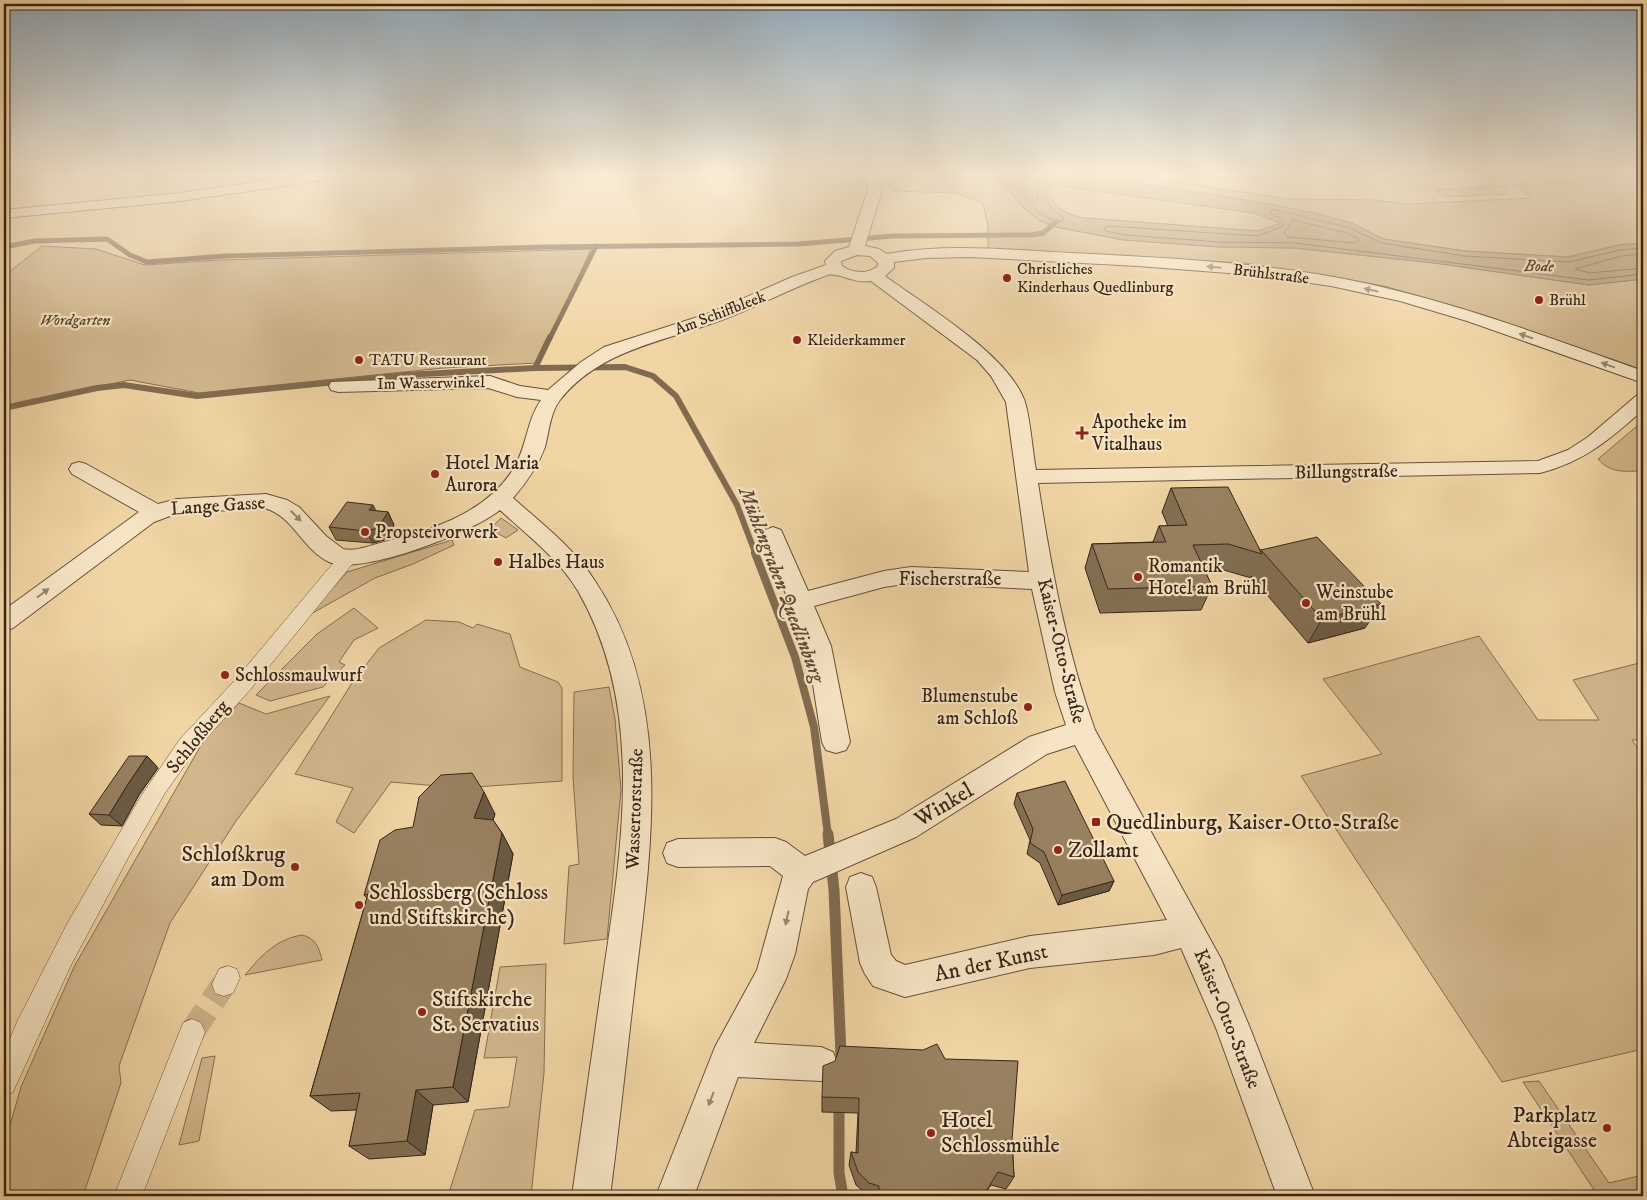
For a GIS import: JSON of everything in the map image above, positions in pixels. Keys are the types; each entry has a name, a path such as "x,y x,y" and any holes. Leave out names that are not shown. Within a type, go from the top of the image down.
{"street":[{"path":"858,243 885,259 887,264 885,270 874,275 852,276 834,268 833,261 836,257 858,243 863,228"},
{"name":"Brühlstraße","path":"885,259 919,253 1081,258 1203,266 1315,280 1367,289 1424,304 1643,377"},
{"name":"Am Schiffbleek","path":"552,396 593,363 711,318 805,276 834,268"},
{"name":"Kaiser-Otto-Straße","path":"874,275 973,347 995,370 1015,402 1042,580 1068,692 1082,732 1189,930 1233,1028 1296,1196"},
{"name":"Im Wasserwinkel","path":"338,386 490,382 513,390 552,396"},
{"path":"348,558 451,530 472,520 501,499 525,469 535,446 544,409 552,396"},
{"name":"Billungstraße","path":"1026,477 1540,467 1575,454 1642,404"},
{"name":"Lange Gasse","path":"79,469 156,512"},
{"name":"Wassertorstraße","path":"501,499 555,547 581,577 601,610 625,677 638,741 639,782 635,852 591,1196"},
{"name":"Lange Gasse","path":"4,622 90,557 156,512 194,504 266,501 278,503 292,511 329,552 348,558"},
{"path":"773,535 801,601 820,654 836,742"},
{"name":"Schloßberg","path":"4,1083 27,1025 56,968 121,849 178,758 196,733 251,676 310,599 348,558"},
{"name":"Fischerstraße","path":"801,601 884,579 911,575 1042,580"},
{"name":"Winkel","path":"821,863 906,828 1039,746 1082,732"},
{"path":"678,853 774,852 821,863"},
{"path":"675,1196 726,1059 770,979 779,954 794,885 821,863"},
{"name":"An der Kunst","path":"861,887 876,963 885,974 905,981 1030,952 1154,939 1189,930"},
{"path":"128,1196 192,1032"},
{"path":"726,1059 821,1064"}],"green space":[{"name":"Brühl","path":"988,228 1061,228 1124,240 1220,247 1295,248 1434,263 1589,285 1643,279 1643,370 1484,315 1384,286 1245,263 988,251"},
{"path":"1218,228 1267,228 1258,231"},
{"path":"1362,228 1643,228 1643,243 1619,245 1568,257 1465,251 1383,239"},
{"name":"Wordgarten","path":"42,246 96,249 145,265 221,260 591,249 552,336 537,363 443,368 199,393 130,380 4,406 4,276"},
{"path":"1643,421 1643,471 1613,469 1598,459"},
{"path":"501,518 518,530 506,538 490,529"},
{"path":"452,540 454,545 413,564 375,578 309,615 347,572"},
{"path":"354,608 378,628 354,640 339,662 345,665 323,687 270,701 256,695 317,634"},
{"path":"426,620 459,622 473,628 477,624 510,634 520,667 558,682 562,688 562,781 461,788 391,782 354,833 336,822 353,788 295,774 352,683 379,648"},
{"path":"1479,636 1538,720 1599,720 1573,680 1643,662 1643,740 1632,740 1643,756 1643,1049 1502,1082 1301,776 1382,754 1323,679"},
{"path":"609,687 615,719 621,790 607,939 564,944 569,866 579,864 573,777 574,692"},
{"path":"330,696 236,821 170,923 119,1066 121,1083 83,1196 4,1196 4,1146 21,1087 74,967 204,740 239,703 266,714"},
{"path":"302,935 314,941 322,960 245,975 263,955 277,944"},
{"path":"546,964 544,1073 531,1196 448,1196 475,1110 509,1107 517,1057 484,1058 500,967"},
{"path":"215,1056 199,1141 179,1145 202,1058"},
{"path":"1539,1081 1609,1183 1643,1175 1643,1196 1598,1196 1523,1082"}],"water":[{"name":"Bode","path":"1061,228 1218,228 1258,231 1267,228 1362,228 1383,239 1465,251 1568,257 1619,245 1643,243 1643,279 1589,285 1434,263 1295,248 1220,247 1124,240"}],"building":[{"path":"1228,487 1262,554 1228,544 1193,545 1212,586 1108,589 1092,544 1166,542 1159,526 1187,525 1171,488"},
{"path":"347,502 373,505 369,510 388,512 378,528 366,531 329,527"},
{"path":"1317,537 1381,604 1322,619 1261,550"},
{"path":"129,756 147,756 109,815 89,814"},
{"name":"Stiftskirche St. Servatius","path":"472,773 484,792 474,818 493,820 502,833 453,1087 416,1090 407,1141 349,1146 360,1093 310,1096 368,894 364,895 380,840 395,830 413,827 419,797 441,775"},
{"name":"Zollamt","path":"1065,781 1114,881 1062,895 1044,852 1030,843 1033,829 1017,793"},
{"name":"Hotel Schlossmühle","path":"937,1044 945,1059 1018,1061 1012,1140 1014,1177 998,1172 983,1196 879,1196 879,1186 869,1183 858,1172 851,1152 858,1153 859,1098 822,1097 823,1066 835,1061 840,1046 923,1050"}],"waterway":[{"path":"596,246 799,244 893,236 1031,235 1043,233 1049,228"},
{"path":"4,247 35,241 107,239 130,255 147,262 225,256 596,246"},
{"path":"550,338 596,246"},
{"path":"535,368 550,337"},
{"name":"Mühlengraben Quedlinburg","path":"535,368 625,367 653,376 676,396 737,505 756,555"},
{"name":"Mühlengraben Quedlinburg","path":"4,408 97,388 124,385 197,396 405,375 535,368"},
{"name":"Mühlengraben Quedlinburg","path":"755,553 795,657 814,727 828,835"},
{"name":"Mühlengraben Quedlinburg","path":"828,834 834,890 841,1055"},
{"name":"Mühlengraben Quedlinburg","path":"839,1112 839,1173 843,1196"}],"tunnel":[{"path":"192,1032 224,984"}],"place":[{"name":"Christliches Kinderhaus Quedlinburg","path":"1007,278"},
{"name":"Brühl","path":"1539,300"},
{"name":"Kleiderkammer","path":"797,340"},
{"name":"TATU Restaurant","path":"359,360"},
{"name":"Apotheke im Vitalhaus","path":"1082,433"},
{"name":"Hotel Maria Aurora","path":"435,474"},
{"name":"Propsteivorwerk","path":"365,532"},
{"name":"Halbes Haus","path":"498,562"},
{"name":"Romantik Hotel am Brühl","path":"1138,577"},
{"name":"Weinstube am Brühl","path":"1306,603"},
{"name":"Schlossmaulwurf","path":"225,675"},
{"name":"Blumenstube am Schloß","path":"1028,707"},
{"name":"Quedlinburg, Kaiser-Otto-Straße","path":"1096,822"},
{"name":"Zollamt","path":"1058,850"},
{"name":"Schloßkrug am Dom","path":"295,867"},
{"name":"Schlossberg (Schloss und Stiftskirche)","path":"359,905"},
{"name":"Stiftskirche St. Servatius","path":"422,1012"},
{"name":"Parkplatz Abteigasse","path":"1607,1128"},
{"name":"Hotel Schlossmühle","path":"931,1133"}]}
